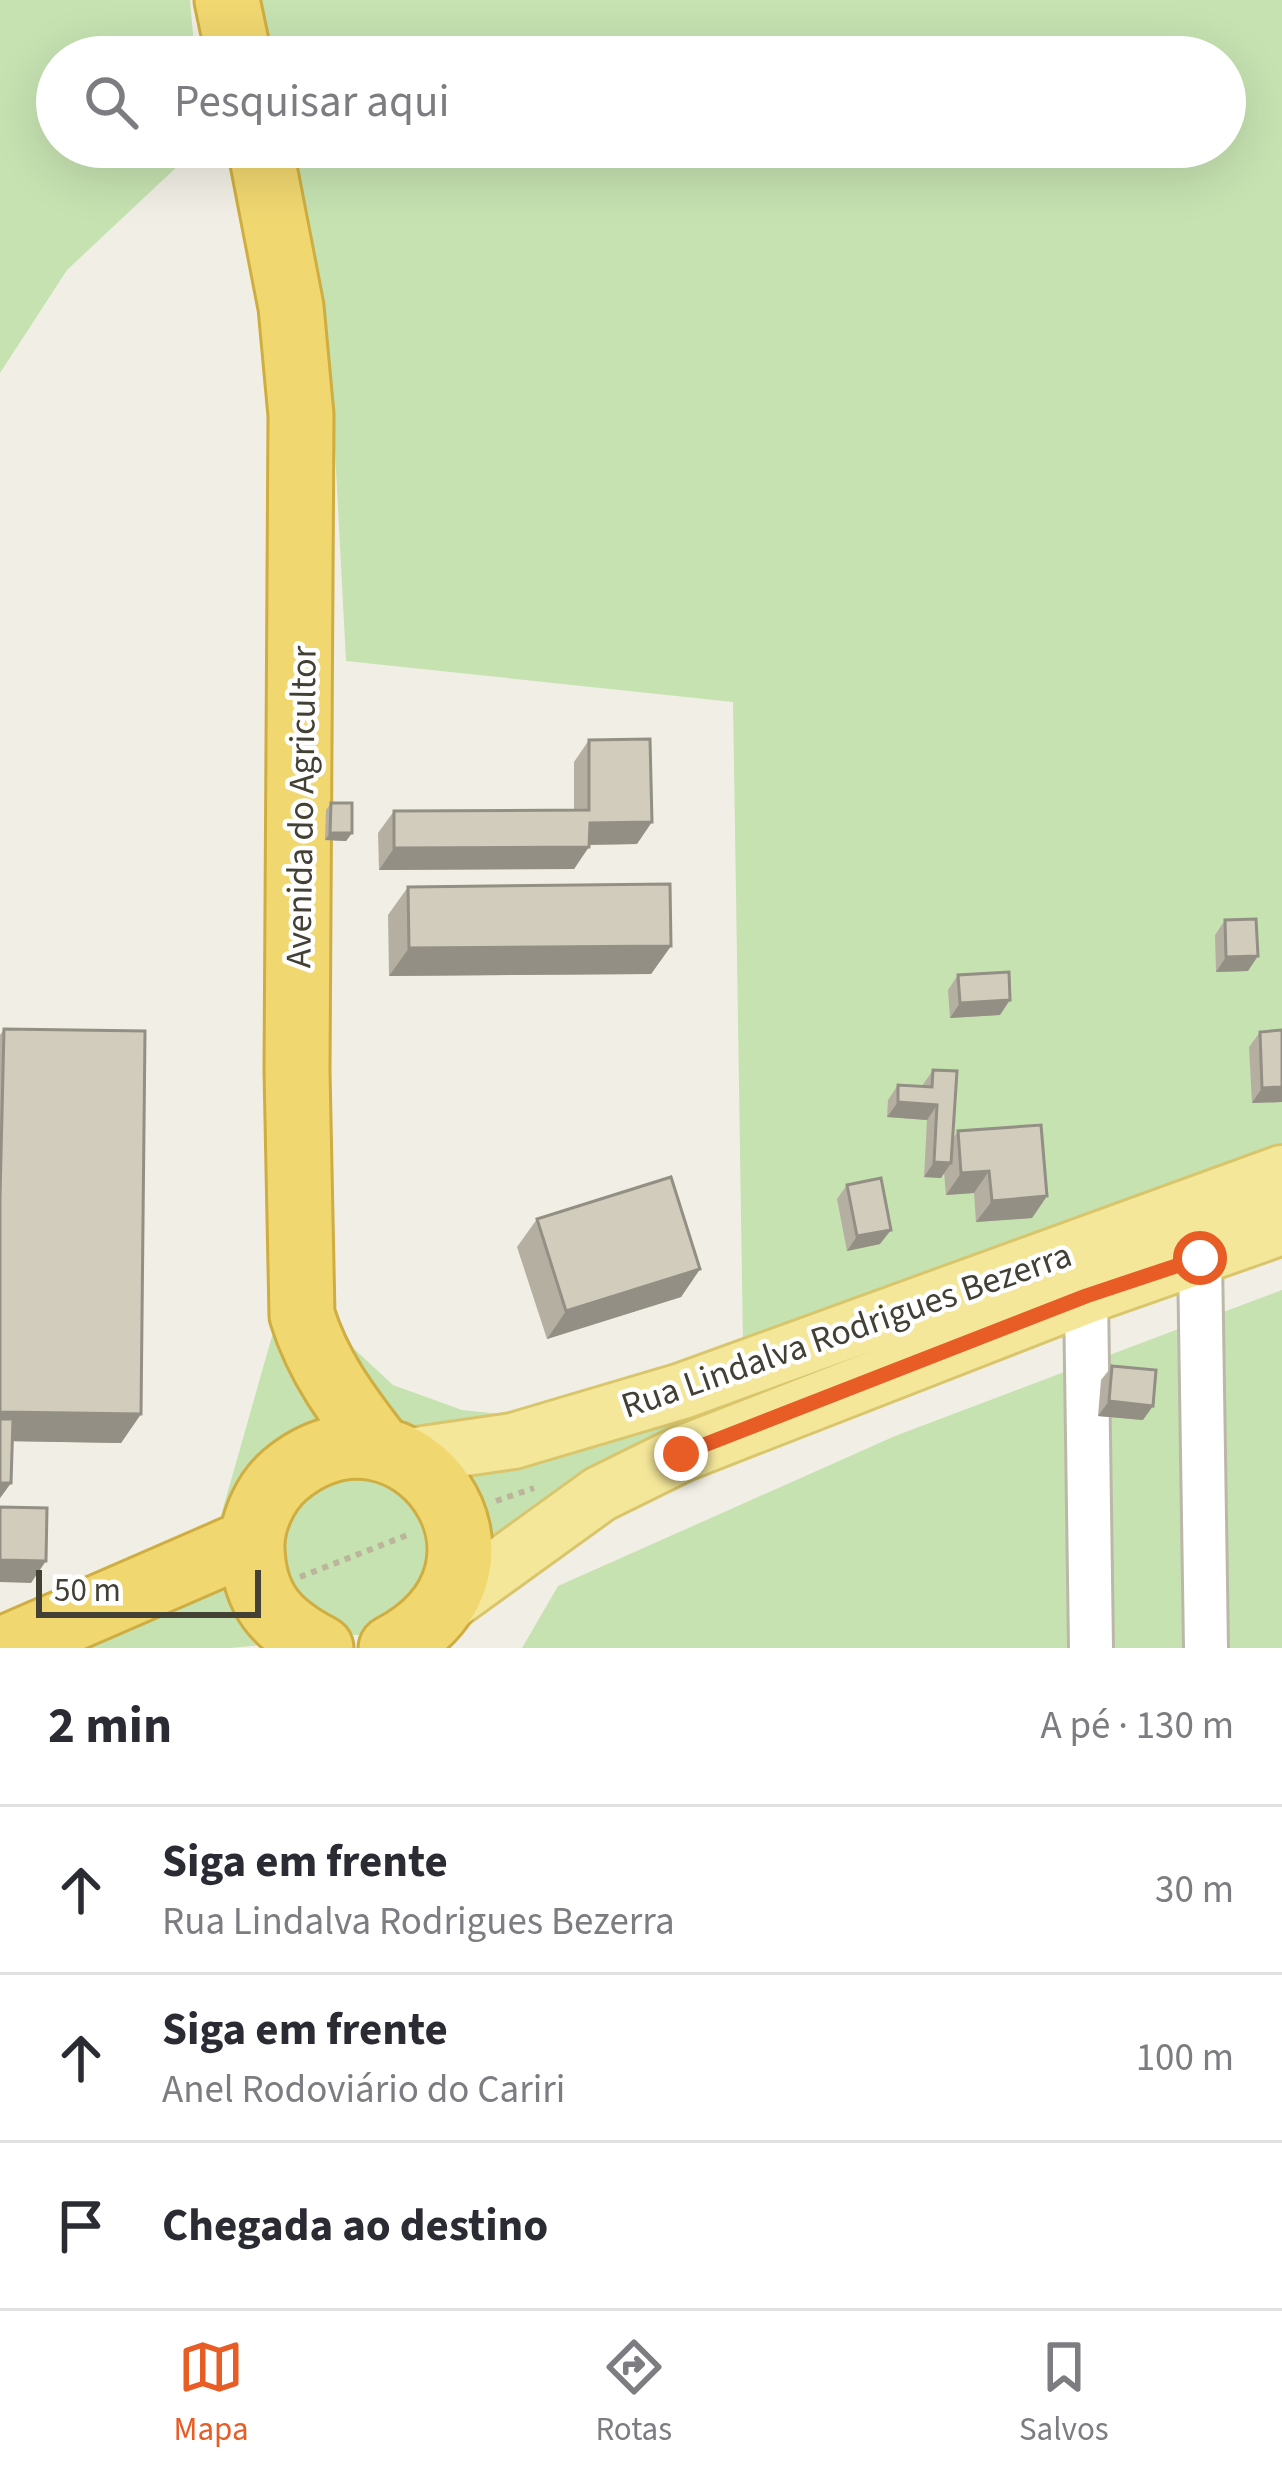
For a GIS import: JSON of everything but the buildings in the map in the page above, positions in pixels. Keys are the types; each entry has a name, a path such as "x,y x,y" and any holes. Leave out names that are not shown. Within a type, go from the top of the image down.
{"highway":[{"path":"227,0 235,36"},
{"name":"Avenida do Agricultor","path":"264,168 292,307 301,415 297,1093 302,1315 329,1381 392,1453 432,1478 452,1507 461,1540 458,1575 445,1606"},
{"path":"321,1648 286,1629 266,1603 254,1574 251,1541 260,1508 278,1480 304,1459 337,1448 392,1453"},
{"path":"5,1648 251,1541"},
{"path":"392,1648 421,1633 445,1606"}],"main road":[{"name":"Rua Lindalva Rodrigues Bezerra","path":"392,1453 514,1441 682,1391 1282,1173"},
{"name":"Rua Lindalva Rodrigues Bezerra","path":"1086,1296 1282,1227"},
{"path":"445,1606 600,1494 681,1454 1086,1296"}],"street":[{"path":"1200,1258 1206,1648"},
{"name":"Rua Lindalva Rodrigues Bezerra","path":"1086,1296 1090,1648"}],"green space":[{"path":"0,0 190,0 193,36 36,36 36,168 176,168 67,270 0,373"},
{"path":"258,0 1282,0 1282,1149 743,1344 733,702 346,661 333,412 289,168 1246,168 1246,36 264,36"},
{"path":"1282,1290 1282,1648 522,1648 558,1586 895,1436"},
{"path":"284,1294 336,1426 278,1452 220,1519"},
{"path":"322,1319 393,1385 462,1410 520,1416 420,1431 368,1400"},
{"path":"815,1361 563,1499 481,1560 479,1497 439,1464"},
{"path":"332,1472 411,1486 443,1559 373,1635 344,1635 281,1585 279,1544 284,1518"},
{"path":"236,1562 233,1616 270,1644 58,1648"}],"route":[{"path":"681,1454 1086,1296 1200,1258"}]}
